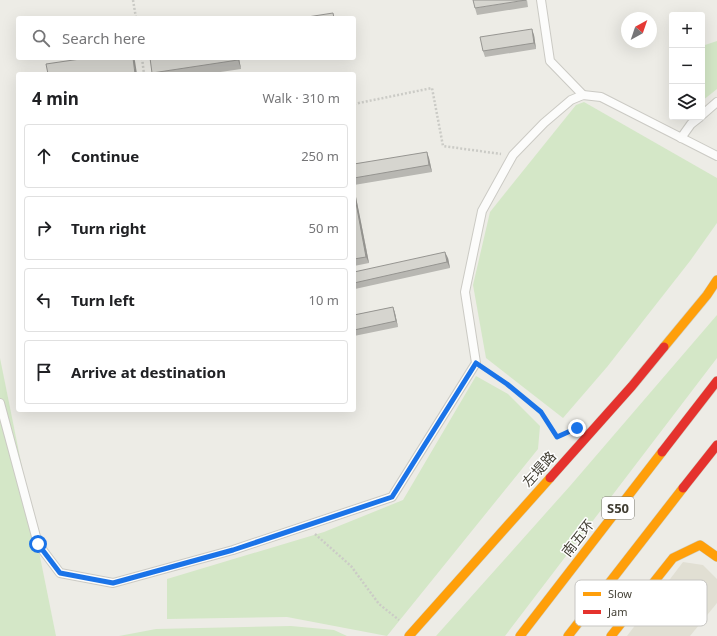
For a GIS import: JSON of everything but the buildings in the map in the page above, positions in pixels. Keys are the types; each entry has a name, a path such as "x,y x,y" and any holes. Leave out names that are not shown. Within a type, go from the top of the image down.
{"main road":[{"name":"左堤路","path":"410,636 632,386 717,280"},
{"name":"南五环","path":"520,636 717,381"},
{"name":"S50","path":"612,580 717,445"},
{"path":"656,580 674,558 700,545 717,557"},
{"name":"S50","path":"568,636 576,626"},
{"path":"611,636 619,626"}],"lane":[{"path":"542,0 550,61 583,95"},
{"path":"0,403 38,544 60,573 113,583 233,550 392,497 476,363 465,292 482,211 513,155 549,118 571,100 583,95 601,97 717,156"},
{"path":"705,112 717,102"},
{"path":"681,138 691,124 696,120"}],"path":[{"path":"133,0 136,16"},
{"path":"142,60 144,72"},
{"path":"356,104 432,88 443,146 513,155"},
{"path":"476,363 507,384 541,412 557,437 570,431"},
{"path":"306,526 351,566 379,604 399,621"}],"shaded area":[{"path":"683,562 703,565 717,579 717,603 707,615 707,580 669,580"},
{"path":"635,626 698,626 690,636 627,636"}],"green space":[{"path":"717,41 717,89 705,99 705,48 705,45"},
{"path":"584,102 717,178 717,223 690,261 607,367 563,418 486,358 473,285 490,212 576,105"},
{"path":"717,315 717,358 505,636 436,636 570,486"},
{"path":"0,358 56,636 0,636"},
{"path":"476,376 508,394 540,426 538,449 387,636 287,617 167,619 167,579 324,532 403,500"},
{"path":"291,626 334,630 347,636 119,636 156,629"}],"traffic: slow":[{"path":"664,347 707,295 717,280"},
{"path":"520,636 662,452"},
{"path":"409,636 550,478"},
{"path":"612,580 683,488"},
{"path":"656,580 673,558 700,545 717,557"},
{"path":"568,636 576,626"},
{"path":"611,636 619,626"}],"traffic: jam":[{"path":"550,478 632,386 664,347"},
{"path":"662,452 717,381"},
{"path":"683,488 717,445"}],"route":[{"path":"38,544 60,573 113,583 233,550 392,497 476,363 507,384 541,412 557,437 577,428"}]}
